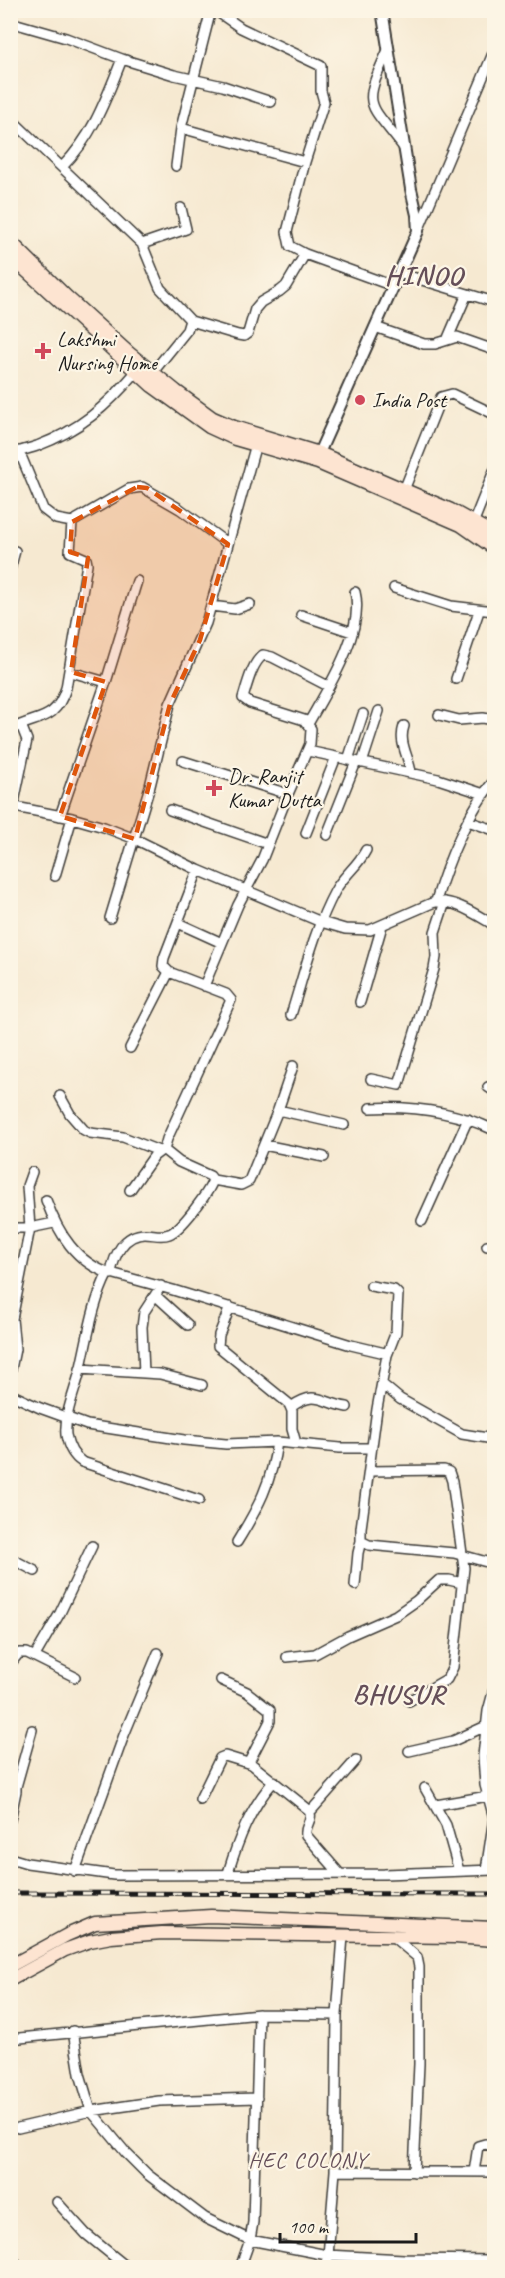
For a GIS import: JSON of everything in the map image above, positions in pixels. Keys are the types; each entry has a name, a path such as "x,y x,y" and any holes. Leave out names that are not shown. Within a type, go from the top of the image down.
{"main road":[{"path":"10,241 66,297 153,372 213,418 234,427 319,453 474,521 495,534"},
{"path":"10,256 136,372 179,407 209,427 235,439 318,463 472,531 495,548"},
{"path":"10,1966 67,1935 95,1923 211,1916 495,1928"},
{"path":"330,1920 330,1935"},
{"path":"10,1980 65,1950 90,1941 111,1937 162,1933 392,1936 495,1940"}],"street":[{"path":"176,166 181,128 213,10 241,28 321,66 321,91 324,102 305,162 287,232 290,246 305,254 393,286"},
{"path":"382,10 418,231"},
{"path":"10,22 66,38 174,75 193,78 271,102"},
{"path":"388,50 374,80 370,102 375,112 406,150"},
{"path":"319,453 495,51"},
{"path":"62,167 94,126 122,59"},
{"path":"10,118 142,244 160,288 191,321 244,336 248,333 255,309 261,302 286,286 305,254"},
{"path":"181,128 305,162"},
{"path":"142,244 186,229 181,208"},
{"path":"399,273 495,302"},
{"path":"448,338 467,294"},
{"path":"153,372 187,330 191,321"},
{"path":"375,327 424,344 435,344 448,338 462,338 495,350"},
{"path":"136,372 106,406 84,423 37,446 15,453 43,509 57,519 72,522 129,489 142,487 180,510 228,544"},
{"path":"405,490 441,397 447,394 456,395 495,414"},
{"path":"110,918 150,786 170,704 200,640 256,444"},
{"path":"474,521 495,471"},
{"path":"10,730 52,713 63,698 70,672 87,564 86,559 70,552 72,522"},
{"path":"10,569 15,551"},
{"path":"60,816 106,682 136,581"},
{"path":"394,588 451,606 478,611 495,611"},
{"path":"204,986 308,751 311,736 308,724 352,632 357,611 355,592"},
{"path":"211,606 235,609 250,604"},
{"path":"456,679 478,611"},
{"path":"301,615 352,632"},
{"path":"308,724 290,714 250,703 243,698 258,659 261,655 272,657 328,686"},
{"path":"70,672 106,682"},
{"path":"327,835 379,711"},
{"path":"356,762 363,714"},
{"path":"439,715 459,720 483,718 495,720"},
{"path":"21,725 27,740 11,806 72,818 135,839 198,870 321,922 345,929 361,931 382,926 441,902 495,925"},
{"path":"404,726 400,738 411,773"},
{"path":"308,751 411,773 484,794"},
{"path":"306,833 336,758"},
{"path":"183,761 288,794"},
{"path":"371,1079 399,1085 434,969 435,932 441,902 468,821 484,794 495,781"},
{"path":"170,810 268,844"},
{"path":"55,876 72,818"},
{"path":"468,821 495,830"},
{"path":"291,1015 321,922 339,885 360,861 366,850"},
{"path":"130,1190 162,1150 231,1000 226,994 164,969 163,962 198,870"},
{"path":"178,923 222,943"},
{"path":"360,1002 382,926"},
{"path":"130,1048 169,972"},
{"path":"60,1096 76,1123 90,1133 113,1134 162,1150 213,1179 236,1185 245,1184 252,1176 293,1066"},
{"path":"370,1108 411,1108 468,1119 495,1130"},
{"path":"278,1110 344,1125"},
{"path":"422,1221 468,1119"},
{"path":"264,1145 324,1157"},
{"path":"10,1374 15,1349 12,1319 30,1228 27,1186 32,1172"},
{"path":"199,1500 82,1462 74,1455 66,1437 68,1418 96,1301 110,1274 117,1252 125,1242 137,1235 165,1235 176,1230 213,1179"},
{"path":"46,1200 54,1223 68,1245 84,1261 110,1274 161,1286 387,1355"},
{"path":"10,1228 30,1228 54,1223"},
{"path":"144,1372 143,1318 146,1308 161,1286"},
{"path":"355,1585 382,1384 387,1355 396,1332 398,1294 394,1290 371,1286"},
{"path":"155,1295 188,1325"},
{"path":"230,1307 219,1335 218,1346 291,1407"},
{"path":"80,1369 144,1372 172,1376 202,1385"},
{"path":"382,1384 408,1404 462,1434 495,1439"},
{"path":"10,1394 33,1406 87,1425 184,1440 226,1444 277,1442 340,1448 372,1448"},
{"path":"291,1407 307,1397 318,1397 346,1407"},
{"path":"291,1407 291,1425 296,1443"},
{"path":"237,1542 266,1491 272,1473 277,1442"},
{"path":"369,1471 447,1471 452,1480 464,1555 451,1673 447,1679 409,1701"},
{"path":"361,1541 369,1545 464,1555 495,1564"},
{"path":"34,1656 60,1613 92,1546"},
{"path":"10,1558 35,1571"},
{"path":"287,1657 315,1654 348,1635 396,1615 439,1580 462,1583"},
{"path":"10,1664 19,1653 34,1656 75,1677"},
{"path":"75,1871 124,1735 158,1653"},
{"path":"220,1680 247,1692 266,1705 272,1713 251,1756 250,1764"},
{"path":"10,1858 75,1871 114,1875 339,1874 490,1870 494,1818 484,1776 486,1726 490,1699 495,1689"},
{"path":"409,1751 453,1741 486,1726"},
{"path":"10,1820 13,1784 32,1730"},
{"path":"200,1799 220,1758 225,1756 250,1764 310,1812"},
{"path":"339,1874 306,1835 310,1812 356,1761"},
{"path":"228,1873 249,1818 257,1802 274,1781"},
{"path":"425,1788 446,1825 459,1871"},
{"path":"436,1805 488,1796"},
{"path":"327,2268 335,2171 337,2016 343,1936"},
{"path":"392,1936 417,1957 419,1967 419,2064 414,2172"},
{"path":"10,2039 259,2014 337,2016"},
{"path":"240,2268 250,2240 256,2186 259,2014"},
{"path":"73,2031 80,2074 91,2111 147,2174 205,2218 250,2240 327,2256 495,2260"},
{"path":"18,2128 91,2111 159,2101 257,2098"},
{"path":"474,2172 478,2146 485,2144 495,2146"},
{"path":"335,2171 495,2172"},
{"path":"57,2202 86,2234 128,2268"}],"highlighted area":[{"path":"137,487 147,488 228,544 200,640 170,704 135,839 60,816 106,682 71,672 88,558 70,552 72,522"}],"railway":[{"path":"10,1893 494,1894"}],"place":[{"name":"Lakshmi Nursing Home","path":"43,351"},
{"name":"India Post","path":"360,400"},
{"name":"Dr. Ranjit Kumar Dutta","path":"214,788"}],"district":[{"name":"HINOO","path":"424,275"},
{"name":"BHUSUR","path":"399,1694"},
{"name":"HEC COLONY","path":"308,2160"}]}
